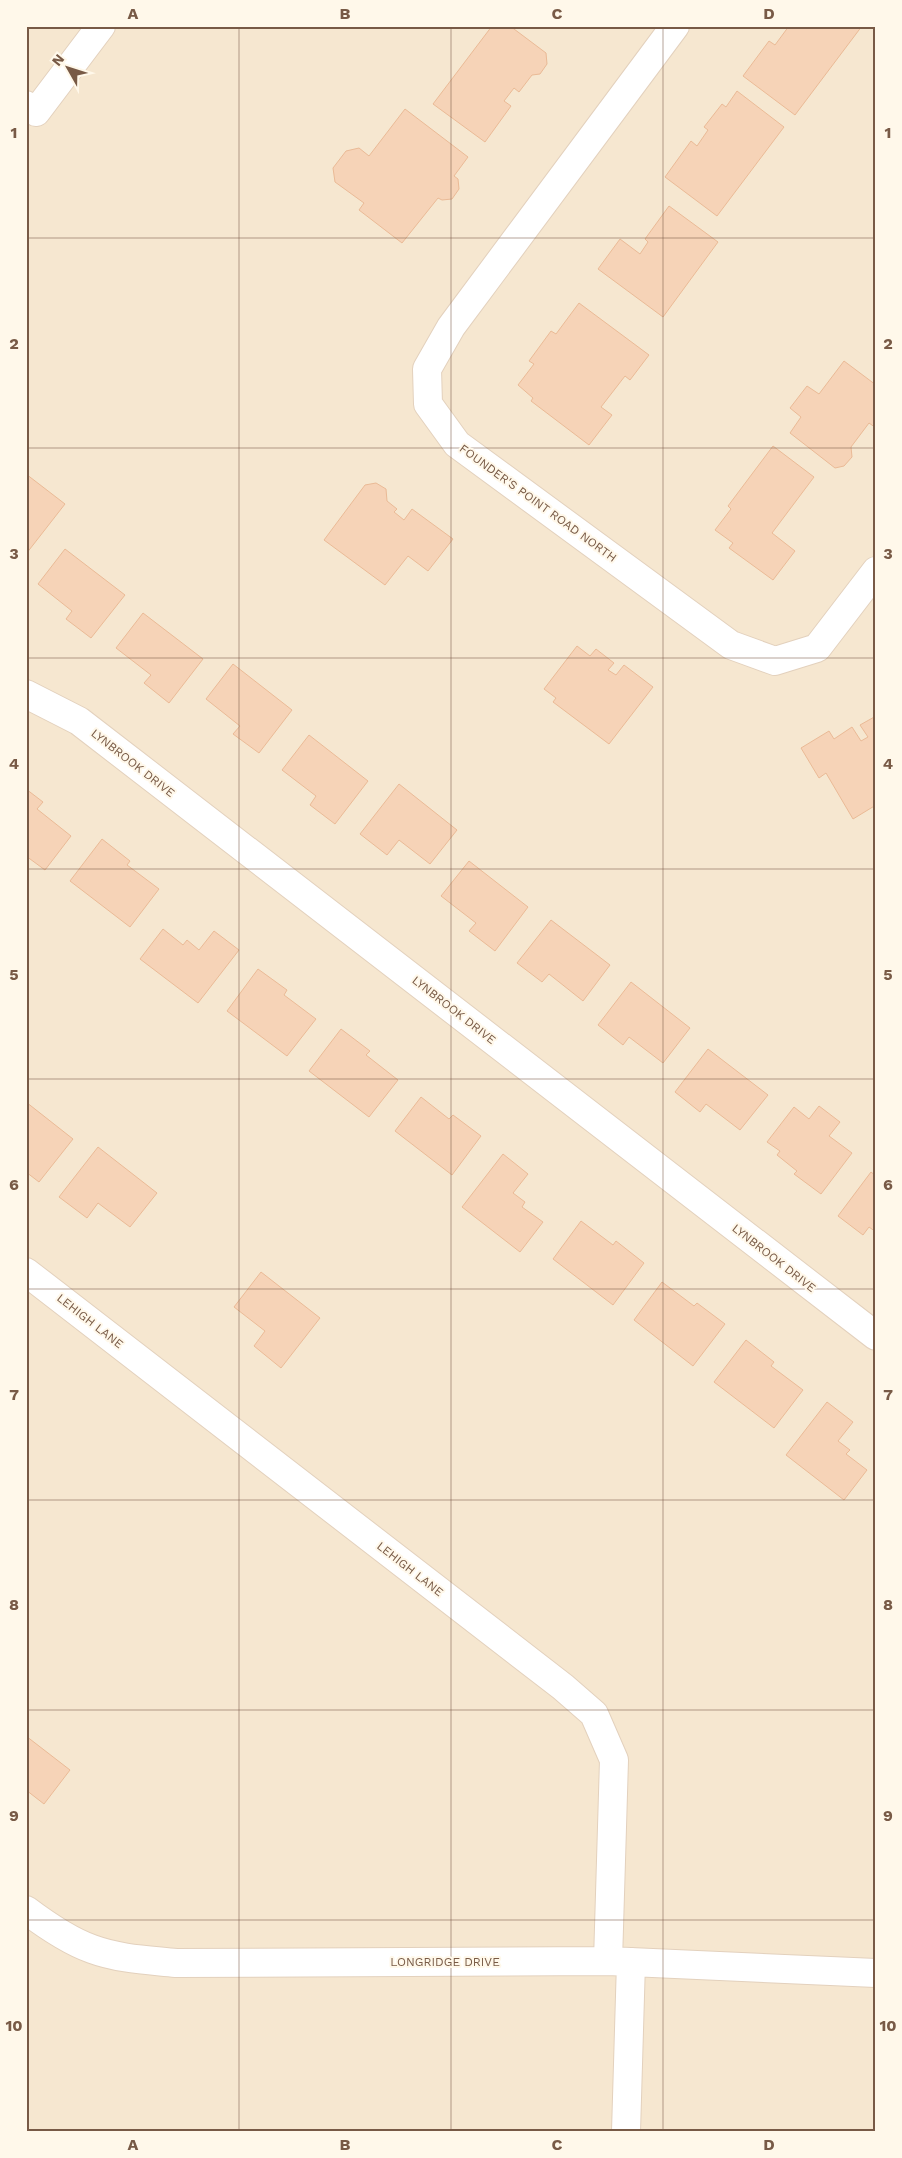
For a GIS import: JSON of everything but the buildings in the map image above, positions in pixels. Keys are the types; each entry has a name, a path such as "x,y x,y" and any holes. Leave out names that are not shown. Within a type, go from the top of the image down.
{"street":[{"path":"31,109 101,26"},
{"name":"FOUNDER'S POINT ROAD NORTH","path":"675,26 451,327 427,369 428,404 457,444 731,645 775,661 817,648 876,571"},
{"name":"LYNBROOK DRIVE","path":"26,694 79,721 876,1336"},
{"name":"LEHIGH LANE","path":"26,1272 563,1687 594,1714 614,1760 626,2132"},
{"name":"LONGRIDGE DRIVE","path":"26,1910 44,1924 92,1949 124,1958 176,1963 619,1961 876,1973"}],"shaded area":[{"path":"26,26 876,26 876,2132 26,2132"}]}
